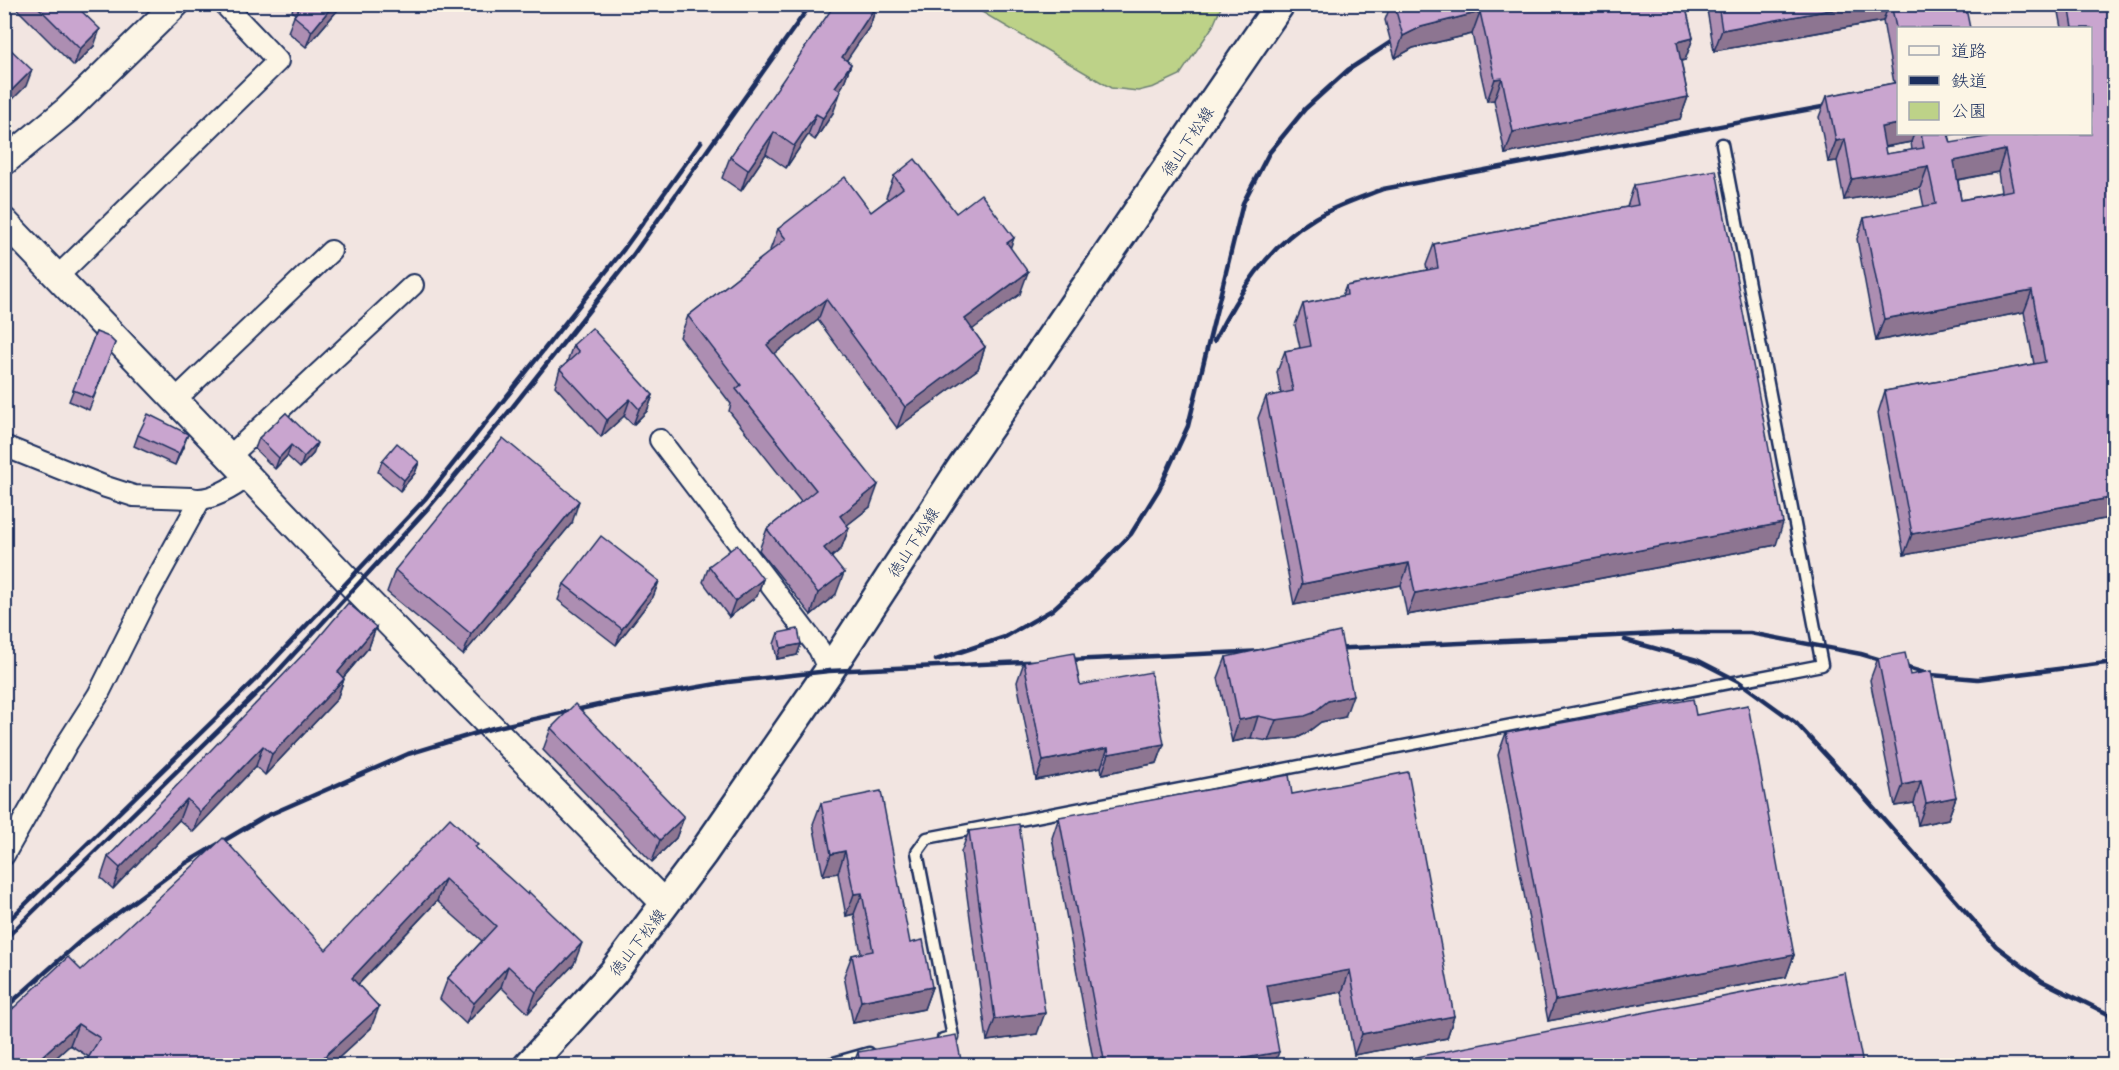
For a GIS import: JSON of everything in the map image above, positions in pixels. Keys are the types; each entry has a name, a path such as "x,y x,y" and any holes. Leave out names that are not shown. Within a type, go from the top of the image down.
{"main road":[{"name":"徳山下松線","path":"528,1065 613,974 665,904 830,670 960,470 1280,4"}],"street":[{"path":"4,162 67,110 176,4"},
{"path":"57,277 278,61 224,4"},
{"path":"4,221 229,457 665,904"},
{"path":"175,400 331,251"},
{"path":"229,457 413,285"},
{"path":"660,440 819,649 830,670"},
{"path":"4,446 134,496 200,500 237,485 248,476"},
{"path":"4,855 68,742 98,695 149,593 200,500"}],"lane":[{"path":"930,1041 953,1037 917,852 927,838 1822,665 1722,144"},
{"path":"823,1065 885,1050"}],"green space":[{"path":"970,5 1222,5 1213,26 1180,75 1154,87 1138,91 1111,88"}],"building":[{"path":"35,4 74,4 100,29 80,49"},
{"path":"303,4 334,4 312,31 294,16"},
{"path":"835,4 877,4 842,57 851,64 835,87 841,91 823,118 816,114 794,146 774,132 748,170 730,157"},
{"path":"1394,4 1685,4 1693,38 1677,42 1688,97 1513,132 1502,78 1495,79 1480,12 1421,27 1403,36"},
{"path":"1718,4 1863,4 1722,30"},
{"path":"1891,4 1965,4 1970,27 1897,27 1897,32"},
{"path":"2069,4 2115,4 2115,281 2113,282 2115,289 2115,497 1912,534 1885,391 2045,362 2032,291 1884,319 1864,218 1936,204 1928,166 1852,179 1845,139 1836,141 1827,96 1897,82 1897,124 1881,127 1886,154 1924,148 1921,135 1948,135 1951,143 1997,135 2092,135 2092,27 2073,27","holes":["2005,150 2013,190 1961,200 1954,161"]},
{"path":"4,43 32,70 4,98"},
{"path":"915,159 956,213 981,194 1014,238 1007,243 1028,272 965,319 985,347 905,407 826,299 767,345 878,485 840,516 849,528 824,548 844,573 818,593 767,529 816,490 736,389 741,385 688,316 786,239 778,229 845,177 871,212 903,188 894,176"},
{"path":"1716,170 1783,523 1415,593 1409,563 1302,584 1266,397 1293,391 1285,351 1311,346 1303,304 1347,295 1346,286 1438,268 1434,244 1638,205 1634,185"},
{"path":"592,328 653,395 639,409 630,399 607,420 560,369 579,352 573,345"},
{"path":"96,332 109,337 115,343 93,398 73,390"},
{"path":"286,413 317,443 304,457 291,445 279,458 259,438"},
{"path":"148,414 188,434 179,454 138,435"},
{"path":"503,438 579,501 471,634 395,570"},
{"path":"397,443 419,462 404,480 382,461"},
{"path":"601,536 659,581 622,629 564,584"},
{"path":"737,545 763,579 735,601 709,566"},
{"path":"348,603 376,627 338,672 344,679 272,754 263,746 200,812 187,799 120,868 108,857 315,642"},
{"path":"798,629 801,644 781,648 778,633"},
{"path":"1340,632 1353,695 1328,701 1313,713 1305,716 1276,720 1258,716 1239,720 1226,657"},
{"path":"1074,653 1080,685 1151,672 1164,744 1109,754 1108,748 1043,761 1024,662"},
{"path":"1905,653 1910,675 1931,671 1956,797 1926,803 1921,781 1903,785 1878,658"},
{"path":"1693,699 1696,715 1748,705 1794,955 1555,1000 1506,733"},
{"path":"575,704 684,817 660,840 551,728"},
{"path":"1408,772 1454,1016 1362,1034 1350,970 1267,985 1279,1052 1206,1065 1105,1065 1059,817 1289,775 1292,794"},
{"path":"881,791 910,943 923,940 932,987 861,1001 852,955 873,951 862,893 854,894 845,851 831,854 821,803"},
{"path":"450,818 478,845 475,847 527,894 529,892 582,943 536,992 508,966 474,1003 448,978 496,926 445,879 352,978 379,1007 315,1065 296,1065 291,1059 284,1065 84,1065 100,1038 78,1024 32,1065 4,1065 4,1017 68,957 81,970 223,838 326,950"},
{"path":"1019,824 1045,1013 995,1019 969,831"},
{"path":"1845,973 1863,1065 1376,1065"},
{"path":"956,1035 962,1065 860,1065 858,1052"}],"railway":[{"path":"4,940 268,682 430,506 503,419 633,255 811,4"},
{"path":"936,660 1005,637 1052,610 1131,534 1159,489 1188,426 1243,203 1269,153 1305,109 1348,70 1391,42"},
{"path":"1214,341 1244,289 1283,242 1315,218 1383,189 1838,104"},
{"path":"4,925 258,677 425,499 624,249 701,142"},
{"path":"1328,649 1680,633 1750,633 1861,654 1931,675 1978,679 2114,662"},
{"path":"1625,640 1697,660 1738,681 1796,723 1996,946 2042,981 2114,1017"},
{"path":"4,1009 84,938 186,863 264,817 408,754 493,728 612,702 728,682 829,671 1265,651"}]}
